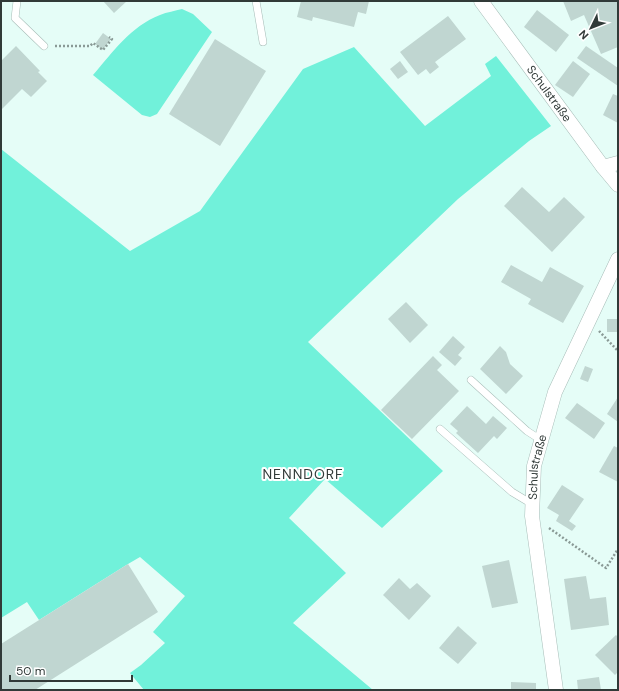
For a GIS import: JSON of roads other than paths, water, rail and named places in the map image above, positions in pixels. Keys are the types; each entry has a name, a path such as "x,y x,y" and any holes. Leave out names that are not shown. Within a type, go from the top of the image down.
{"street":[{"name":"Schulstraße","path":"481,1 603,167 618,185"},
{"path":"603,167 618,162"},
{"name":"Schulstraße","path":"556,690 532,510 534,466 555,392 618,259"}],"lane":[{"path":"17,1 15,18 44,46"},
{"path":"256,1 262,42"},
{"path":"471,380 527,431 541,440"},
{"path":"440,429 532,510"}],"district":[{"name":"NENNDORF","path":"303,474"}]}
